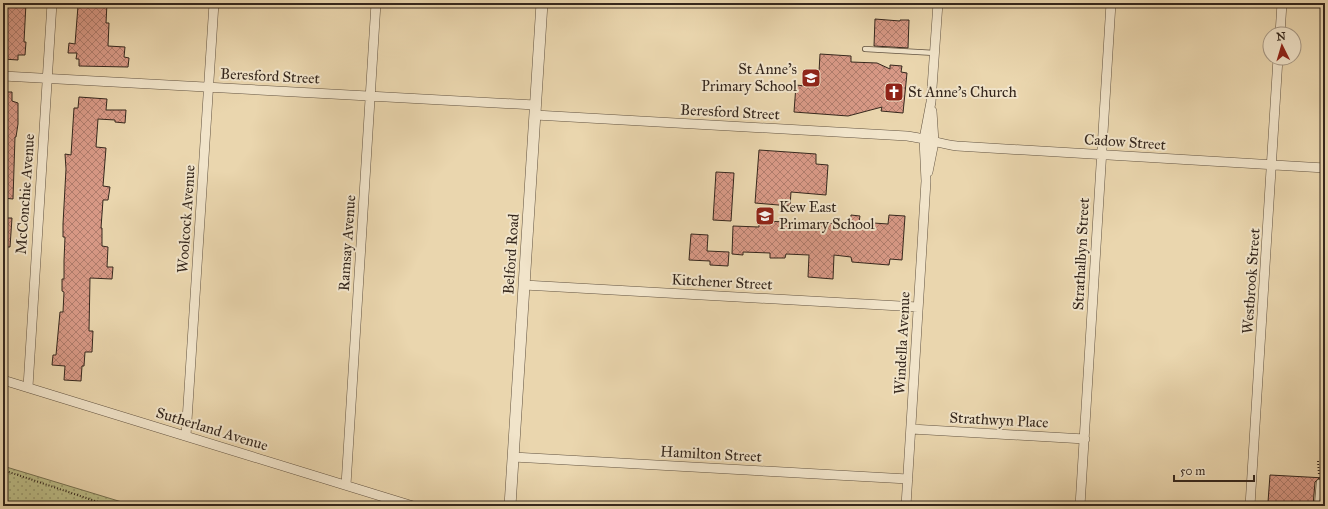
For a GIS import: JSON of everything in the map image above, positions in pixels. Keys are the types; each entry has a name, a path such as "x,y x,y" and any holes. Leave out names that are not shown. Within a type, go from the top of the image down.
{"street":[{"name":"McConchie Avenue","path":"28,387 52,3"},
{"name":"Woolcock Avenue","path":"186,436 214,3"},
{"name":"Ramsay Avenue","path":"346,485 376,3"},
{"name":"Belford Road","path":"510,506 542,3"},
{"name":"Windella Avenue","path":"906,506 926,181 924,139 931,102 938,3"},
{"name":"Strathalbyn Street","path":"1080,506 1111,3"},
{"path":"1281,26 1282,3"},
{"name":"Westbrook Street","path":"1250,505 1278,66"},
{"name":"Beresford Street","path":"3,76 370,96 535,110 906,136 924,139"},
{"name":"Windella Avenue","path":"926,181 934,142 931,102"},
{"name":"Cadow Street","path":"924,139 957,146 1325,168"},
{"name":"Kitchener Street","path":"524,285 918,308"},
{"name":"Sutherland Avenue","path":"3,380 413,506"},
{"name":"Strathwyn Place","path":"911,429 1085,439"},
{"name":"Hamilton Street","path":"513,457 908,479"}],"lane":[{"path":"865,49 935,53"},
{"path":"1317,506 1319,482"},
{"path":"1250,505 1274,506"}],"path":[{"path":"1318,461 1319,482"},
{"path":"3,470 110,506"}],"green space":[{"path":"3,466 135,506 3,506"}],"building":[{"path":"3,3 26,3 24,42 26,42 25,55 18,55 18,60 3,59"},
{"path":"80,3 107,3 106,23 109,23 108,46 125,47 124,57 129,58 128,67 79,66 79,59 76,59 77,53 68,53 69,43 75,44 78,6 80,6"},
{"path":"875,19 900,21 909,20 908,48 874,46"},
{"path":"820,54 851,56 851,62 877,63 890,69 890,65 902,66 901,72 907,73 903,113 881,111 882,107 848,116 794,112 796,85 814,87 815,72 819,72"},
{"path":"3,92 12,92 12,101 18,103 18,124 15,137 13,199 3,198"},
{"path":"79,97 107,99 106,110 126,110 125,123 115,122 115,120 98,119 96,147 106,148 103,186 110,187 108,200 103,200 101,228 102,246 108,247 107,267 113,267 112,279 90,278 89,331 93,331 92,352 85,352 81,381 64,380 65,366 52,365 53,355 56,355 60,312 63,312 64,292 62,291 62,279 64,279 65,237 63,237 63,224 66,169 65,154 71,155 74,108 78,108"},
{"path":"759,150 816,154 816,164 828,165 826,195 791,192 790,206 755,203"},
{"path":"716,172 734,173 731,221 713,220"},
{"path":"851,215 860,216 859,222 888,224 889,215 905,216 902,260 890,259 889,265 852,262 851,257 834,255 833,279 808,277 809,255 786,254 785,258 770,258 770,253 743,252 743,255 732,254 733,226 759,227 759,221 850,224"},
{"path":"3,218 12,218 10,247 3,247"},
{"path":"691,234 708,235 707,251 729,252 728,266 710,265 710,261 689,260"},
{"path":"1270,475 1325,478 1325,506 1321,506 1323,482 1319,478 1315,482 1313,506 1268,502"}],"place":[{"name":"St Anne's Primary School","path":"811,78"},
{"name":"St Anne's Church","path":"894,92"},
{"name":"Kew East Primary School","path":"765,216"}]}
